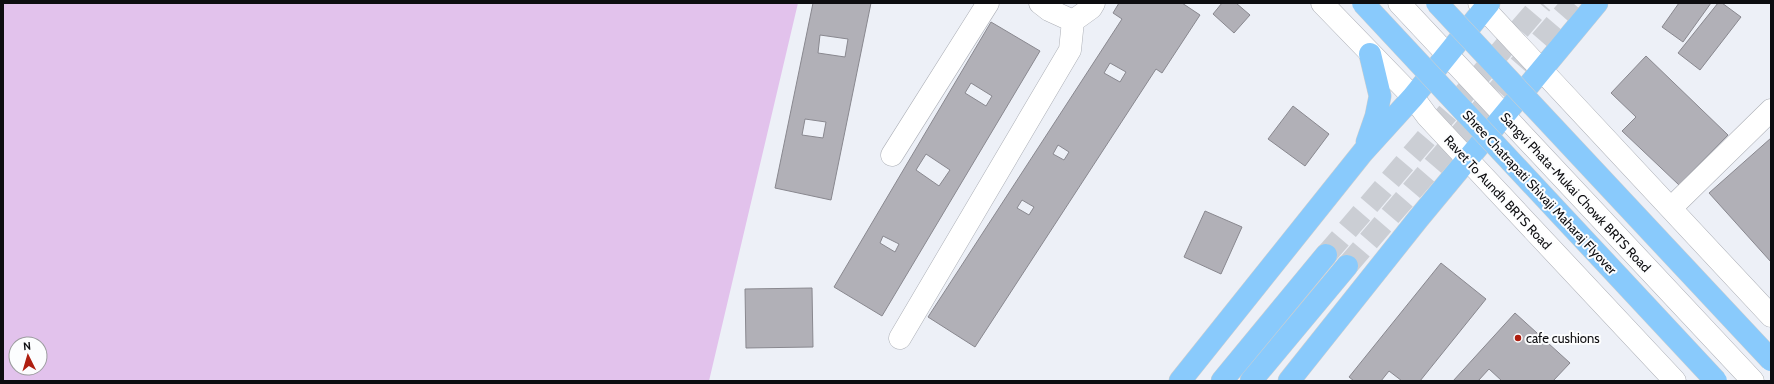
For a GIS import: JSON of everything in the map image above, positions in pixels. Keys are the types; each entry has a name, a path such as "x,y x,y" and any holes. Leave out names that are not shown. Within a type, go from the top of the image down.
{"main road":[{"name":"Shree Chatrapati Shivaji Maharaj Flyover","path":"1363,3 1716,381"},
{"path":"1437,3 1771,360"},
{"path":"1289,381 1597,3"},
{"path":"1180,381 1363,152 1412,97 1447,54 1484,5"},
{"path":"1363,152 1376,116 1380,96 1370,54"},
{"path":"1222,381 1326,255"},
{"path":"1251,381 1346,266"}],"street":[{"path":"892,155 988,3"},
{"path":"1040,3 1049,10 1073,21"},
{"path":"900,338 1070,50 1073,21 1091,8 1094,3"},
{"name":"Ravet To Aundh BRTS Road","path":"1322,3 1412,97 1427,116 1675,381"},
{"name":"Sangvi Phata-Mukai Chowk BRTS Road","path":"1399,3 1753,381"},
{"path":"1484,5 1542,70 1771,316"},
{"path":"1671,208 1771,110"}],"shaded area":[{"path":"3,3 798,3 709,381 3,381"}],"building":[{"path":"813,3 871,3 831,200 775,188","holes":["820,35 848,39 845,57 818,53","805,119 826,122 823,138 802,135"]},
{"path":"1119,3 1182,3 1200,15 1162,73 1156,69 975,347 928,317 1122,19 1113,13","holes":["1110,63 1126,72 1120,82 1104,73","1058,145 1069,152 1064,160 1053,154","1022,200 1034,207 1029,215 1017,208"]},
{"path":"1222,3 1236,3 1250,15 1234,33 1213,14"},
{"path":"1679,3 1711,3 1683,42 1662,27"},
{"path":"1718,3 1722,3 1741,17 1700,70 1678,53"},
{"path":"991,22 1040,51 882,316 834,287","holes":["971,83 992,96 986,106 965,93","926,154 950,170 939,186 916,170","883,236 899,244 895,252 880,243"]},
{"path":"1646,56 1728,135 1679,185 1622,131 1636,117 1611,93"},
{"path":"1293,106 1329,134 1305,166 1268,139"},
{"path":"1771,138 1771,262 1709,193"},
{"path":"1205,211 1242,227 1221,274 1184,257"},
{"path":"1441,263 1486,299 1420,381 1402,381 1389,371 1381,381 1354,381 1349,377"},
{"path":"812,288 813,347 746,348 745,289"},
{"name":"cafe cushions","path":"1515,313 1570,363 1553,381 1502,381 1489,369 1478,381 1453,381"}],"tunnel":[{"path":"1326,255 1542,3"},
{"path":"1347,266 1573,3"}],"place":[{"name":"cafe cushions","path":"1518,338"}]}
